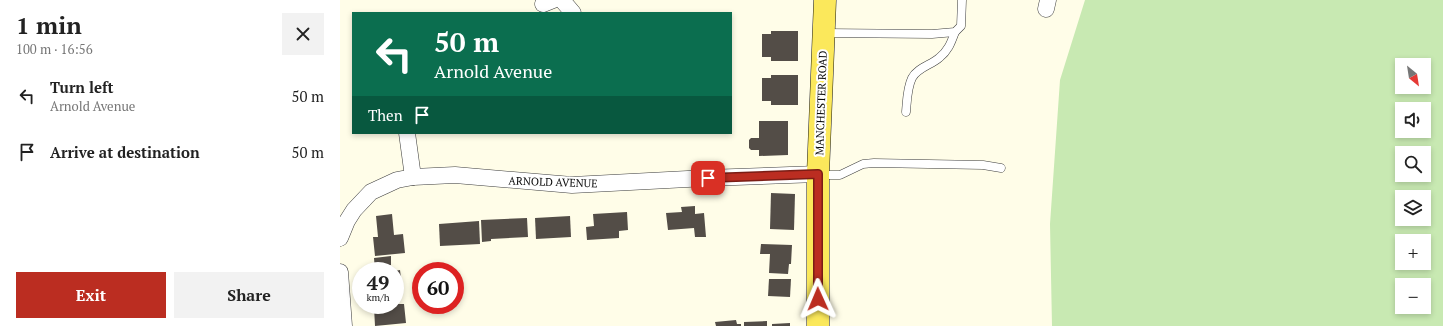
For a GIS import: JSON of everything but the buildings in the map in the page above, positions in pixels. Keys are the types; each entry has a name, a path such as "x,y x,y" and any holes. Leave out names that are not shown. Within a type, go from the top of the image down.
{"main road":[{"name":"MANCHESTER ROAD","path":"818,326 818,174 825,0"}],"street":[{"path":"562,0 572,12"},
{"path":"406,134 413,177"},
{"name":"ARNOLD AVENUE","path":"340,237 347,220 371,192 397,180 413,177 455,176 572,185 818,174"},
{"path":"340,272 344,326"}],"lane":[{"path":"906,112 908,91 912,78 919,71 939,59 949,48 955,32 961,26 962,0"},
{"path":"823,33 932,34 955,32"},
{"path":"818,174 840,175 863,164 874,163 983,165 1001,168"}],"green space":[{"path":"1085,0 1443,0 1443,326 1052,326 1050,224 1060,80"}],"route":[{"path":"708,178 818,174 818,299"}]}
